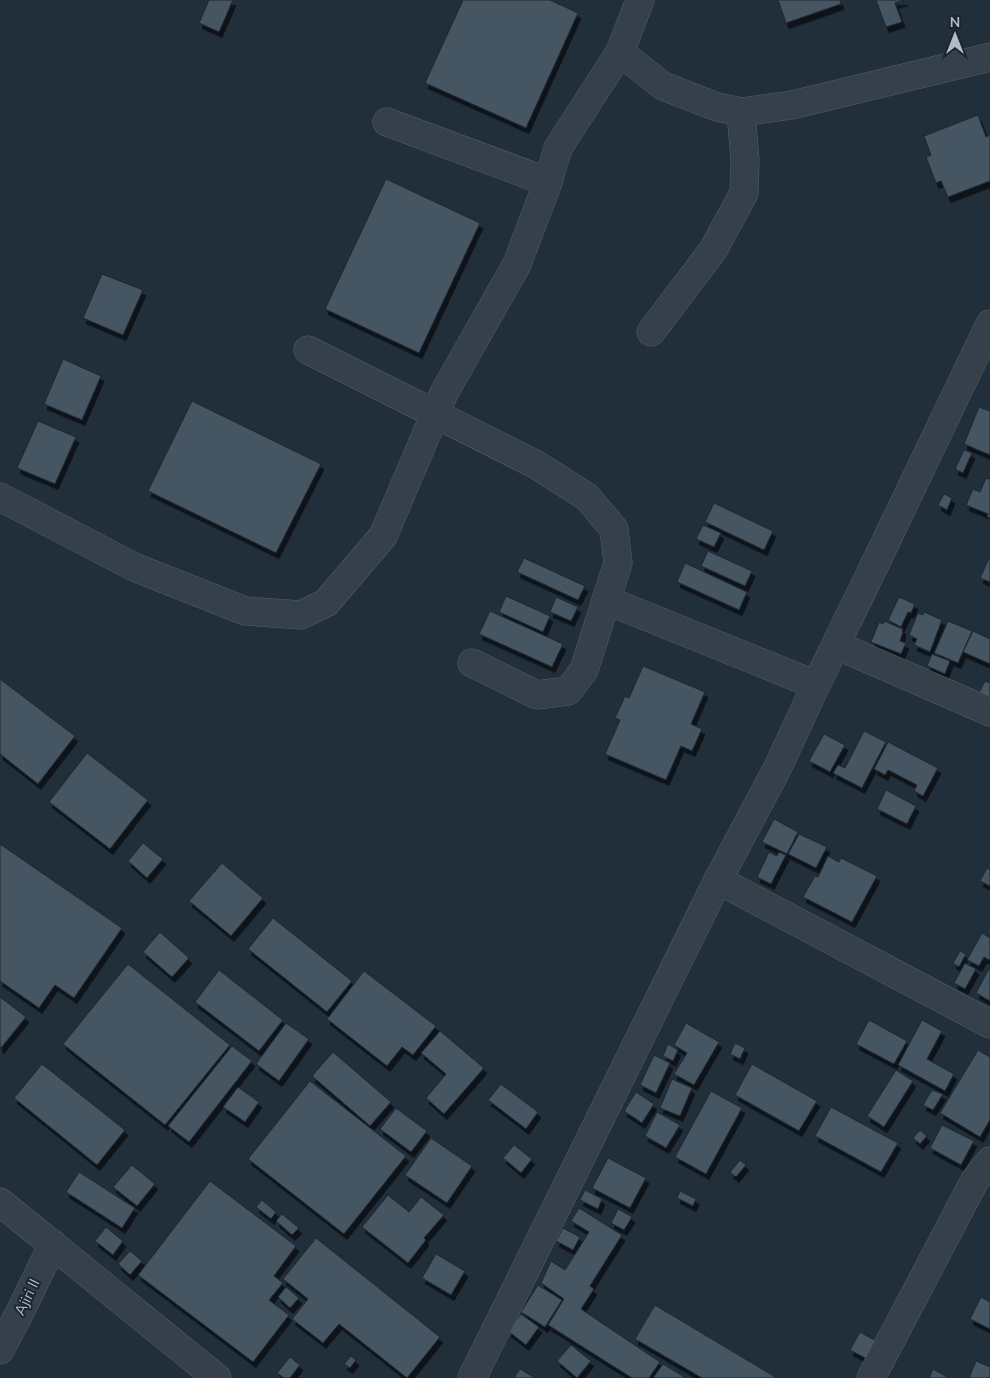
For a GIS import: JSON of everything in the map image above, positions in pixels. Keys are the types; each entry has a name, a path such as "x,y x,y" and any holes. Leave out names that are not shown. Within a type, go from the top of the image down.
{"street":[{"path":"0,497 134,567 245,611 301,615 326,604 383,536 444,394 518,264 548,182 558,148 620,52 640,0"},
{"path":"620,52 662,86 718,107 741,112 792,105 990,57"},
{"path":"651,332 713,250 744,193 745,160 741,112"},
{"path":"387,122 548,182"},
{"path":"472,1378 718,880 777,770 816,685 990,325"},
{"path":"308,350 535,464 586,497 614,529 618,563 584,670 568,692 537,694 472,663"},
{"path":"606,600 816,685"},
{"path":"836,645 990,712"},
{"path":"718,880 990,1024"},
{"path":"871,1378 975,1180 990,1161"},
{"path":"0,1202 217,1378"},
{"name":"Ajiri II","path":"0,1350 53,1244"}],"building":[{"path":"209,0 233,0 219,32 199,23"},
{"path":"463,0 550,0 578,13 526,128 425,83"},
{"path":"778,0 840,0 841,4 786,23"},
{"path":"876,0 905,0 895,3 902,22 886,27"},
{"path":"978,115 986,137 990,135 990,181 948,197 941,181 936,183 926,157 931,155 924,136"},
{"path":"386,179 480,223 419,353 325,309"},
{"path":"102,274 143,290 123,335 83,318"},
{"path":"63,359 101,376 82,420 44,404"},
{"path":"192,401 321,464 276,553 148,491"},
{"path":"979,407 990,411 990,455 964,444"},
{"path":"38,421 76,437 55,484 17,468"},
{"path":"964,450 972,453 963,473 955,469"},
{"path":"986,478 990,479 990,518 987,517 988,514 966,505 973,489 980,492"},
{"path":"944,494 952,498 947,510 938,505"},
{"path":"714,503 773,531 764,550 705,522"},
{"path":"703,525 721,533 714,547 696,539"},
{"path":"708,551 752,571 745,586 701,566"},
{"path":"990,556 990,582 980,578"},
{"path":"524,558 585,586 578,600 517,572"},
{"path":"685,563 747,592 739,610 677,582"},
{"path":"506,596 550,616 543,632 499,612"},
{"path":"556,597 578,607 571,621 550,612"},
{"path":"899,597 915,604 911,613 908,612 901,627 888,620"},
{"path":"490,611 563,644 552,667 479,634"},
{"path":"924,612 942,620 930,652 914,645 917,639 909,635 918,613 923,615"},
{"path":"884,621 903,629 900,641 906,643 901,654 871,642 879,622 883,624"},
{"path":"948,621 972,631 958,663 934,653"},
{"path":"973,631 990,639 990,664 963,652"},
{"path":"932,654 950,661 945,674 927,666"},
{"path":"643,666 705,692 691,724 702,729 692,751 681,746 666,780 605,754 620,720 615,718 625,696 629,698"},
{"path":"0,679 75,736 38,784 0,754"},
{"path":"985,681 990,683 990,701 978,695"},
{"path":"864,731 886,742 862,788 833,773 838,765 845,768"},
{"path":"824,734 845,745 830,772 809,761"},
{"path":"888,742 938,768 923,796 914,791 917,785 888,770 885,775 874,769"},
{"path":"87,753 148,800 110,849 49,802"},
{"path":"886,790 916,806 907,824 877,809"},
{"path":"774,819 798,832 787,854 762,842"},
{"path":"799,834 827,847 816,868 788,854"},
{"path":"143,843 163,859 147,878 128,861"},
{"path":"0,844 122,928 74,998 55,985 39,1008 0,981"},
{"path":"769,852 777,856 779,852 786,855 771,884 757,877"},
{"path":"828,856 839,862 841,858 877,876 852,922 803,897 815,876 818,877"},
{"path":"222,863 263,898 231,936 189,901"},
{"path":"987,868 990,870 990,886 980,881"},
{"path":"273,918 352,981 327,1012 248,949"},
{"path":"160,932 189,958 172,977 143,952"},
{"path":"982,933 990,938 990,959 984,957 979,966 967,960"},
{"path":"960,951 966,954 959,967 953,963"},
{"path":"965,963 976,969 965,989 954,983"},
{"path":"128,964 230,1045 165,1125 63,1044"},
{"path":"990,967 990,1001 976,993"},
{"path":"219,970 283,1020 259,1051 195,1002"},
{"path":"364,971 436,1026 413,1055 402,1047 387,1066 327,1019"},
{"path":"0,997 26,1017 1,1048 0,1047"},
{"path":"869,1020 907,1041 894,1064 856,1044"},
{"path":"922,1020 942,1031 927,1059 954,1074 945,1091 898,1065"},
{"path":"286,1023 309,1039 279,1081 256,1064"},
{"path":"686,1023 719,1042 694,1085 674,1074 687,1053 674,1045"},
{"path":"440,1031 484,1068 444,1114 426,1098 446,1074 421,1053"},
{"path":"735,1043 745,1048 740,1059 730,1054"},
{"path":"668,1044 678,1050 673,1061 663,1056"},
{"path":"232,1046 252,1061 189,1142 168,1126"},
{"path":"978,1050 990,1057 990,1120 980,1137 940,1113"},
{"path":"333,1052 391,1102 370,1126 312,1076"},
{"path":"654,1055 670,1063 656,1093 640,1085"},
{"path":"42,1064 125,1130 97,1165 14,1098"},
{"path":"752,1064 817,1101 799,1131 735,1095"},
{"path":"896,1070 913,1081 884,1127 867,1116"},
{"path":"672,1079 692,1088 680,1116 660,1108"},
{"path":"310,1081 406,1156 344,1234 248,1159"},
{"path":"501,1084 538,1112 526,1129 488,1100"},
{"path":"238,1087 259,1102 245,1122 223,1107"},
{"path":"932,1090 943,1094 933,1110 923,1105"},
{"path":"711,1091 742,1108 706,1174 675,1157"},
{"path":"636,1092 654,1104 642,1123 624,1111"},
{"path":"831,1107 898,1143 881,1172 815,1136"},
{"path":"396,1108 427,1131 411,1152 380,1129"},
{"path":"657,1112 680,1125 666,1148 645,1136"},
{"path":"942,1125 974,1141 961,1165 930,1148"},
{"path":"920,1130 927,1136 920,1144 913,1138"},
{"path":"431,1138 472,1166 447,1203 405,1175"},
{"path":"514,1145 532,1159 521,1173 503,1158"},
{"path":"608,1158 646,1178 630,1208 592,1188"},
{"path":"740,1160 746,1165 736,1177 730,1172"},
{"path":"132,1165 155,1184 137,1206 113,1187"},
{"path":"79,1172 135,1208 122,1228 66,1192"},
{"path":"210,1181 296,1246 274,1276 283,1283 269,1300 289,1315 253,1362 138,1275"},
{"path":"585,1190 602,1199 598,1209 580,1200"},
{"path":"680,1191 696,1199 693,1206 677,1198"},
{"path":"388,1195 409,1212 421,1197 444,1215 424,1238 426,1240 408,1263 362,1227"},
{"path":"262,1200 276,1212 271,1219 256,1207"},
{"path":"579,1208 622,1235 590,1286 594,1289 581,1309 660,1362 649,1378 632,1378 548,1325 564,1299 541,1283 551,1261 565,1270 589,1232 571,1221"},
{"path":"618,1209 632,1217 624,1230 611,1223"},
{"path":"282,1214 299,1228 292,1235 276,1221"},
{"path":"106,1227 123,1241 113,1255 95,1241"},
{"path":"563,1228 580,1237 573,1250 556,1241"},
{"path":"316,1238 440,1337 407,1378 339,1324 323,1343 292,1319 308,1299 283,1279"},
{"path":"130,1251 142,1261 130,1275 118,1264"},
{"path":"436,1254 465,1271 451,1295 422,1278"},
{"path":"538,1285 562,1300 545,1327 521,1312"},
{"path":"286,1287 299,1298 290,1308 278,1297"},
{"path":"981,1297 990,1302 990,1329 970,1319"},
{"path":"655,1305 777,1378 702,1378 635,1339"},
{"path":"521,1314 539,1327 526,1345 508,1331"},
{"path":"860,1332 878,1342 869,1360 850,1350"},
{"path":"571,1345 591,1361 577,1378 557,1361"},
{"path":"351,1356 356,1360 350,1368 344,1364"},
{"path":"290,1357 300,1365 290,1378 284,1378 277,1373"},
{"path":"976,1361 990,1367 990,1378 969,1378"},
{"path":"663,1364 686,1378 653,1378"},
{"path":"520,1369 535,1378 514,1378"},
{"path":"933,1369 949,1378 929,1378"}]}
